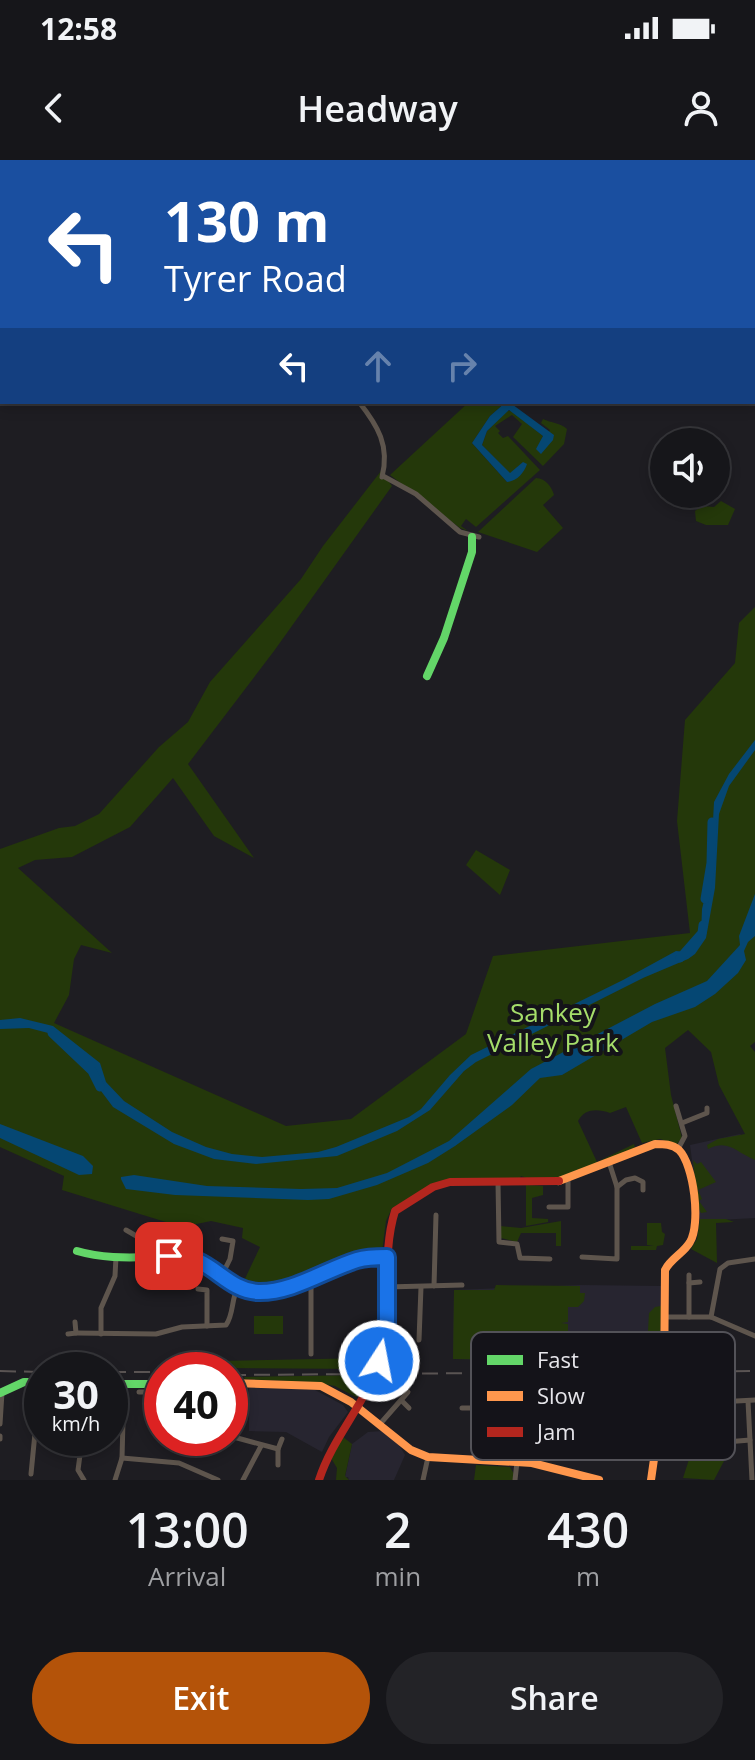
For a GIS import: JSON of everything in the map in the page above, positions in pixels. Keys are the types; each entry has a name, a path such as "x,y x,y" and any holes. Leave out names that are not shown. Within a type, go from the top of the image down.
{"street":[{"path":"360,404 383,437 382,477 416,494 460,532 476,537 444,638 427,676"},
{"path":"676,1106 684,1141 678,1149"},
{"path":"682,1123 707,1111 713,1122"},
{"path":"319,1480 330,1448 358,1408 377,1367 386,1334 390,1223 395,1211 433,1187 450,1182 568,1179 654,1144 678,1149 691,1174 693,1236 689,1246 666,1267 665,1332"},
{"path":"582,1257 617,1259 617,1187 609,1162"},
{"path":"617,1187 635,1178 643,1182 643,1190"},
{"path":"549,1207 568,1207 568,1179"},
{"path":"498,1181 499,1242 517,1244 520,1258 550,1259"},
{"path":"434,1286 436,1215"},
{"path":"126,1230 138,1237 139,1256"},
{"path":"221,1275 230,1259 233,1241 222,1239"},
{"path":"89,1255 91,1245"},
{"path":"77,1251 89,1255 182,1255 195,1258 238,1287 263,1292 311,1279 357,1260 387,1257"},
{"path":"101,1334 101,1308 115,1276 116,1256"},
{"path":"156,1287 163,1283 168,1273 169,1256"},
{"path":"711,1317 720,1269 728,1263 755,1259"},
{"path":"689,1275 689,1317"},
{"path":"311,1279 311,1354"},
{"path":"689,1283 700,1282"},
{"path":"387,1287 462,1285"},
{"path":"68,1334 156,1334 182,1327 226,1325 232,1298 238,1287"},
{"path":"419,1340 421,1287"},
{"path":"198,1289 207,1290 207,1326"},
{"path":"665,1317 711,1317 755,1336"},
{"path":"75,1322 76,1333"},
{"path":"0,1424 1,1393 24,1382"},
{"path":"248,1383 318,1385 358,1408 411,1450 428,1457 471,1459"},
{"path":"139,1392 144,1392"},
{"path":"380,1424 408,1392"},
{"path":"401,1400 409,1408"},
{"path":"751,1400 752,1480"},
{"path":"462,1408 471,1408"},
{"path":"278,1465 278,1449 282,1439"},
{"path":"735,1441 750,1440"},
{"path":"248,1441 278,1449"},
{"path":"243,1480 262,1445"},
{"path":"31,1474 33,1456"},
{"path":"80,1456 78,1470 81,1479"},
{"path":"423,1480 428,1457"},
{"path":"115,1480 122,1458 179,1463 218,1480"},
{"path":"481,1460 556,1467 599,1480"},
{"path":"651,1480 654,1460"},
{"path":"515,1480 517,1462"},
{"path":"554,1480 556,1467"}],"shaded area":[{"path":"740,1134 755,1150 755,1218 700,1221 690,1145"},
{"path":"580,1285 661,1286 660,1332 471,1332 471,1359 453,1359 454,1290"},
{"path":"249,1386 315,1390 343,1405 348,1412 322,1452 286,1432 249,1431"},
{"path":"383,1431 405,1455 394,1480 349,1480 345,1477 352,1444 368,1432"}],"green space":[{"path":"467,404 504,404 490,416 472,443 507,482 523,462 510,474 482,445 487,431 506,411 512,411 543,436 537,449 550,430 541,423 543,419 567,429 564,444 543,466 513,437 522,424 512,415 495,426 503,438 508,436 540,470 476,527 466,519 461,526 468,531 460,528 390,475"},
{"name":"Sankey Valley Park","path":"381,471 392,486 274,651 188,764 254,858 214,836 173,778 130,827 72,857 35,860 18,868 112,953 81,945 74,959 69,995 54,1023 286,1126 351,1119 466,1034 493,956 690,933 677,821 685,720 735,663 739,623 755,607 755,1042 750,1046 755,1052 755,1160 727,1146 708,1149 707,1145 718,1139 745,1134 719,1085 711,1052 688,1030 665,1048 671,1095 682,1138 677,1144 660,1139 642,1143 626,1107 610,1113 588,1112 578,1121 597,1162 634,1144 635,1148 579,1173 549,1180 521,1176 441,1181 392,1208 386,1221 382,1252 348,1258 289,1284 258,1289 242,1285 260,1247 242,1238 243,1228 211,1221 182,1227 62,1190 64,1176 0,1147 0,849 59,828 75,826 99,814 159,747 188,722 210,682 301,579"},
{"path":"536,478 545,481 552,489 554,495 543,505 563,528 537,552 478,532"},
{"path":"730,506 735,509 728,525 706,525 696,521 695,511"},
{"path":"476,850 510,870 500,895 466,865"},
{"path":"693,1160 697,1164 701,1162 716,1182 698,1190 702,1199 699,1201 707,1212 701,1213 698,1207"},
{"path":"526,1185 543,1186 543,1195 532,1198 532,1218 548,1219 548,1222 526,1226"},
{"path":"700,1219 734,1222 716,1223 717,1263 691,1249 697,1239"},
{"path":"561,1221 561,1246 556,1246 556,1233 521,1233 517,1242 501,1238 500,1226 521,1228"},
{"path":"647,1223 661,1223 665,1234 663,1245 657,1246 656,1250 631,1250 631,1246 654,1246 647,1245"},
{"path":"496,1285 580,1286 580,1293 585,1293 584,1301 578,1307 568,1307 568,1322 561,1323 568,1324 568,1332 471,1332 471,1359 453,1359 454,1290 494,1290"},
{"path":"661,1306 661,1332 648,1331 649,1313"},
{"path":"254,1316 283,1316 283,1334 254,1334"},
{"path":"371,1341 380,1341 375,1357 370,1357"},
{"path":"375,1359 371,1369 248,1368 248,1360"},
{"path":"369,1375 362,1393 356,1397 335,1386 248,1377"},
{"path":"343,1437 352,1444 345,1476 349,1480 336,1480 337,1468 331,1458"},
{"path":"689,1460 724,1461 714,1480 683,1478"},
{"path":"476,1465 510,1467 513,1480 474,1480"}],"water":[{"path":"504,404 512,404 554,435 541,454 536,449 543,436 509,410 487,431 482,445 510,473 523,462 527,464 514,480 507,482 472,443 490,416"},
{"path":"755,740 755,750 729,786 719,814 715,888 706,938 695,954 476,1062 464,1071 430,1110 397,1131 337,1156 256,1164 214,1159 174,1144 113,1107 98,1087 93,1069 52,1034 29,1028 0,1029 0,1020 20,1018 53,1026 100,1063 106,1082 124,1101 172,1132 206,1147 262,1157 318,1152 336,1147 409,1117 421,1109 471,1055 676,951 687,952 701,934 702,909 710,876 714,802 729,774"},
{"path":"755,894 755,936 744,951 746,960 738,973 715,994 695,1007 652,1022 562,1075 540,1078 512,1105 428,1163 377,1185 329,1199 175,1195 126,1189 121,1179 134,1175 207,1186 301,1189 337,1188 387,1173 449,1141 531,1069 655,1004 707,981 740,945 739,936"},
{"path":"0,1124 83,1156 93,1166 92,1174 79,1175 0,1138"}],"waterway":[{"path":"705,899 711,863 712,822"},
{"path":"680,958 702,933 703,925"},
{"path":"52,1033 92,1071 100,1087"}],"railway":[{"path":"0,1371 24,1372"},
{"path":"735,1371 755,1371"},
{"path":"128,1372 144,1372"},
{"path":"248,1375 471,1373"}],"traffic: fast":[{"path":"427,676 444,638 472,552 472,537"},
{"path":"77,1251 113,1257 187,1256 207,1264 242,1288 263,1292 294,1286 356,1264 387,1257"},
{"path":"0,1393 24,1382"},
{"path":"128,1384 144,1384"}],"traffic: slow":[{"path":"559,1181 655,1144 679,1150 692,1181 695,1222 690,1242 665,1270 664,1332"},
{"path":"248,1384 321,1386 351,1402 411,1450 428,1457 471,1459"},
{"path":"480,1460 532,1463 599,1480"},
{"path":"651,1480 654,1460"}],"traffic: jam":[{"path":"319,1480 367,1390 380,1358 386,1322 388,1247 395,1211 433,1187 450,1182 559,1181"}],"route":[{"path":"169,1256 195,1258 238,1287 253,1292 276,1290 368,1257 387,1257 387,1326 379,1361"}]}
